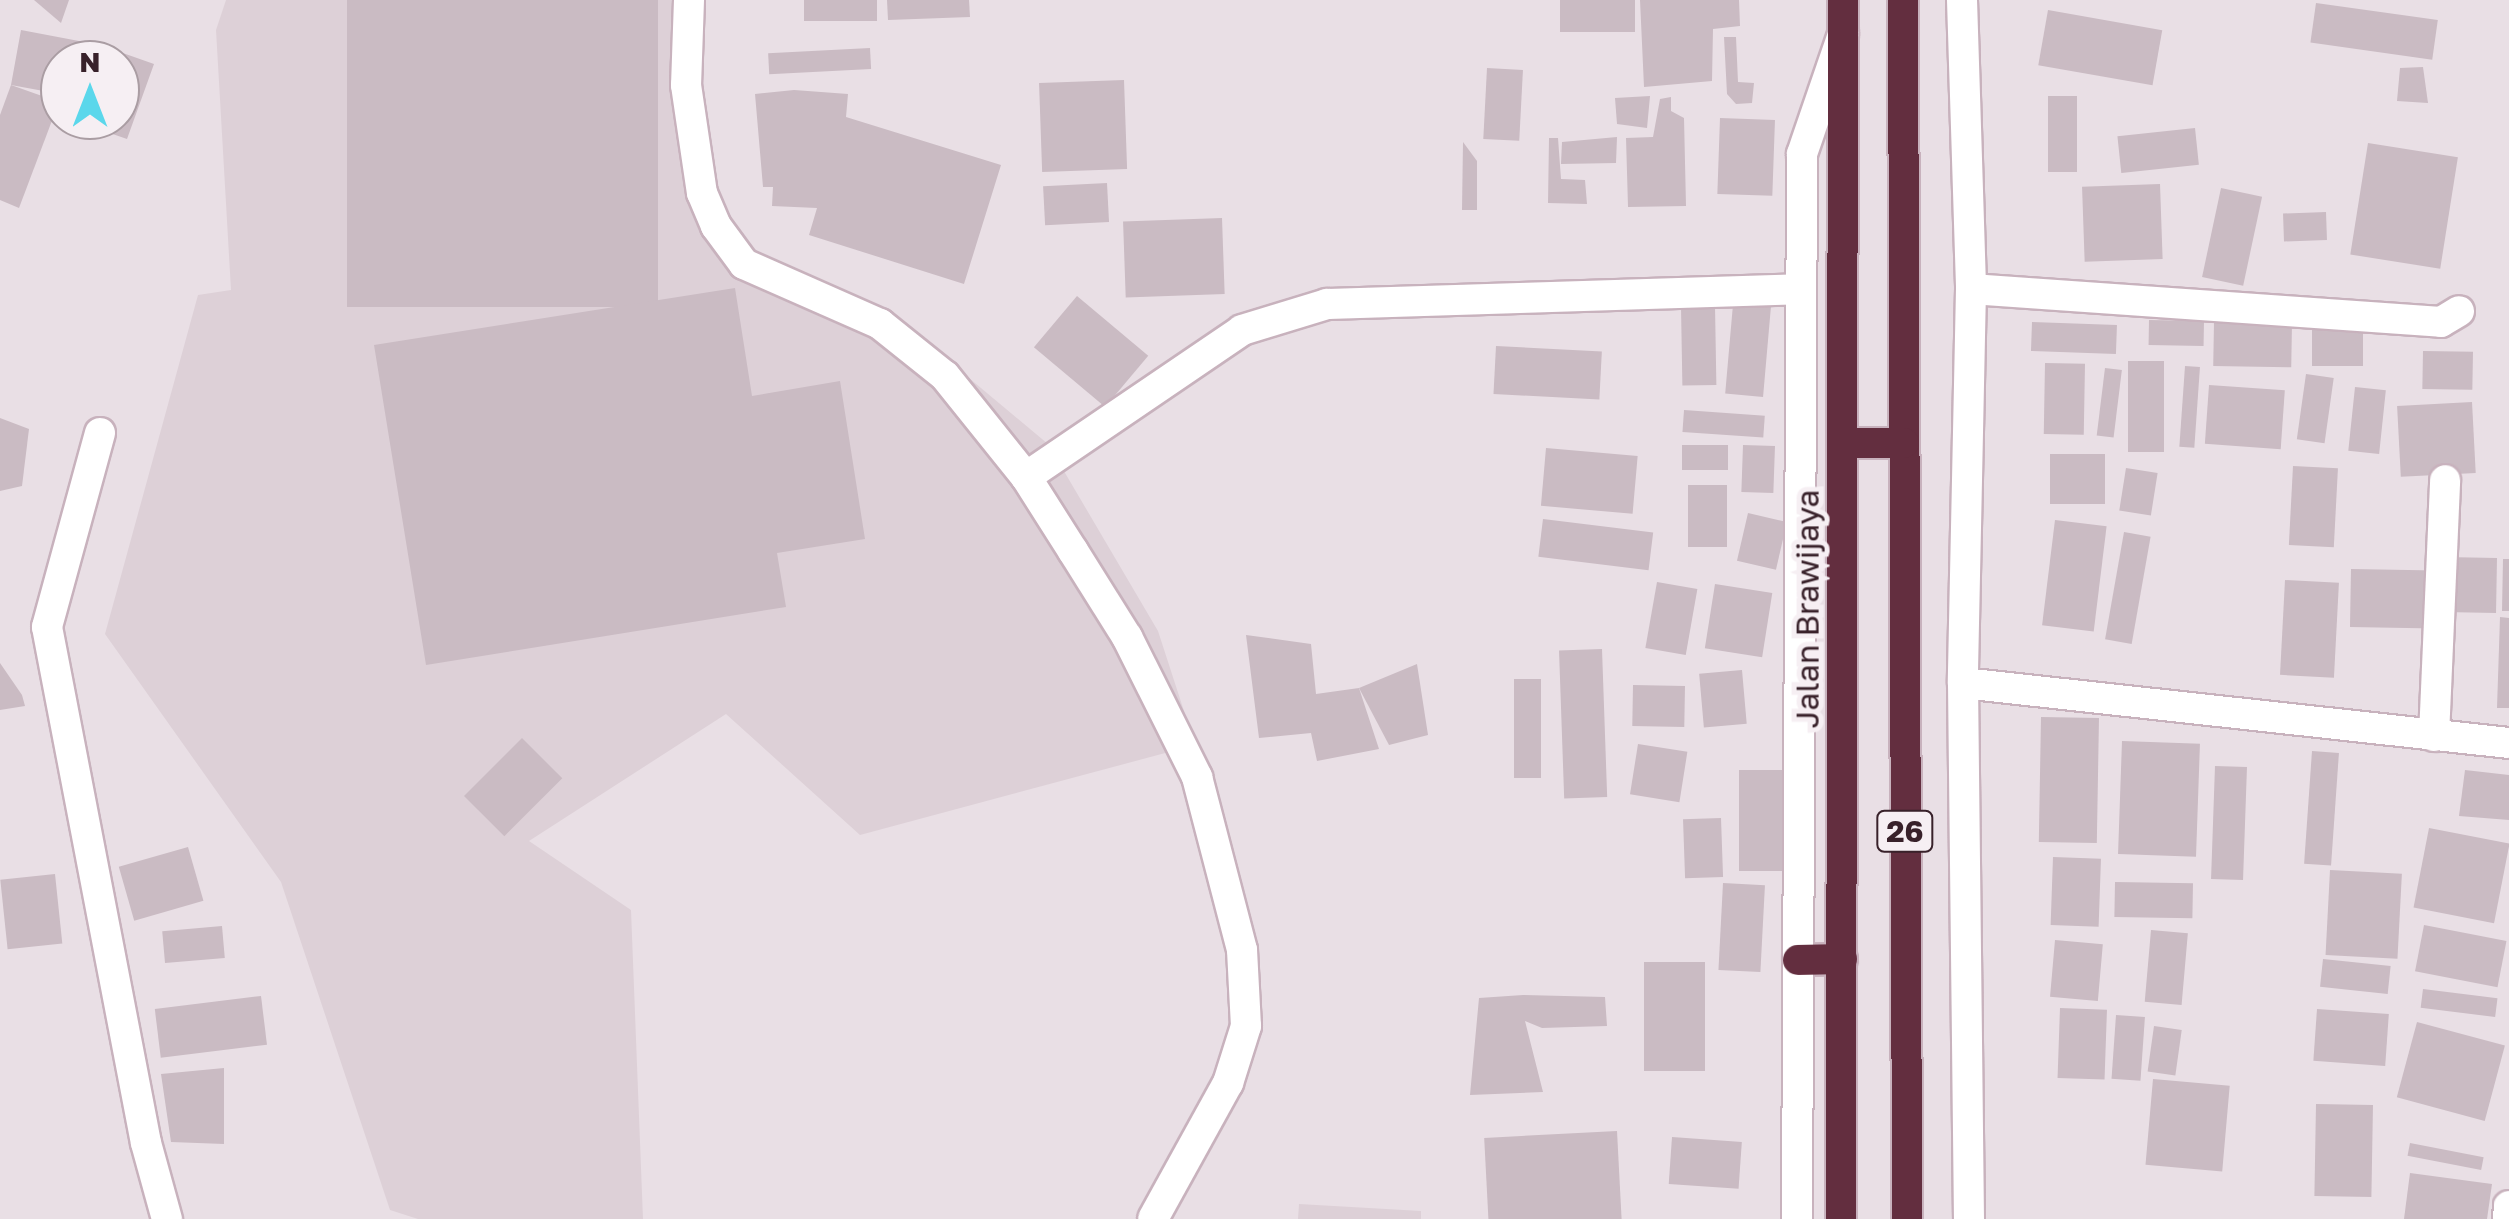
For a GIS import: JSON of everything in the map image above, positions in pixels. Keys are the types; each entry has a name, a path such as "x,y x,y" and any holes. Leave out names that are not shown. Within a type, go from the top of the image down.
{"highway":[{"name":"Jalan Brawijaya","path":"1841,1219 1843,0"},
{"name":"26","path":"1903,0 1907,1219"},
{"path":"1843,443 1904,443"},
{"path":"1798,960 1842,959"}],"street":[{"path":"688,0 686,85 702,193 716,226 744,264 880,324 945,376 1026,477 1126,638 1197,777 1242,950 1246,1026 1228,1083 1152,1219"},
{"path":"1962,0 1971,290 1963,683 1970,1219"},
{"path":"1797,1219 1802,154 1844,32"},
{"path":"1026,477 1242,330 1327,304 1800,290"},
{"path":"1971,290 2441,322 2459,312"},
{"path":"100,433 47,627 146,1144 168,1219"},
{"path":"2434,736 2445,480"},
{"path":"1963,683 2509,744"},
{"path":"2508,1219 2509,1206"}],"shaded area":[{"path":"226,0 705,0 693,40 712,193 753,255 845,300 969,378 1048,444 1158,631 1195,745 860,835 726,714 529,841 631,910 643,1219 418,1219 390,1210 281,882 105,634 198,295 231,290 216,30"},
{"path":"1299,1204 1421,1211 1421,1219 1298,1219"}],"building":[{"path":"34,0 69,0 61,23"},
{"path":"347,0 658,0 658,307 347,307"},
{"path":"804,0 877,0 877,21 804,21"},
{"path":"887,0 969,0 970,17 888,20"},
{"path":"1560,0 1635,0 1635,32 1560,32"},
{"path":"1640,0 1739,0 1740,26 1713,29 1712,81 1644,87"},
{"path":"2316,3 2438,20 2432,60 2310,43"},
{"path":"2048,10 2162,30 2153,85 2038,65"},
{"path":"21,30 74,40 40,40 40,90 11,85"},
{"path":"1724,37 1736,37 1738,82 1754,83 1752,103 1736,104 1727,94"},
{"path":"870,48 871,69 769,74 768,53"},
{"path":"140,59 154,64 140,103"},
{"path":"2423,67 2428,103 2397,101 2400,68"},
{"path":"1487,68 1523,70 1519,141 1483,139"},
{"path":"1124,80 1127,169 1042,172 1039,83"},
{"path":"11,85 40,95 40,140 45,140 19,208 0,200 0,115"},
{"path":"794,90 848,94 846,117 1001,165 964,284 809,235 817,208 772,206 773,187 763,187 755,94"},
{"path":"1650,96 1647,128 1617,124 1615,98"},
{"path":"2048,96 2077,96 2077,172 2048,172"},
{"path":"1671,97 1671,111 1684,118 1686,206 1628,207 1626,138 1653,137 1660,99"},
{"path":"1720,118 1775,120 1772,196 1717,194"},
{"path":"2195,128 2199,165 2121,173 2117,136"},
{"path":"1617,137 1616,163 1561,164 1562,142"},
{"path":"1549,138 1558,138 1561,179 1585,180 1587,204 1548,203"},
{"path":"1463,142 1477,161 1477,210 1462,210"},
{"path":"2368,143 2458,157 2440,269 2350,255"},
{"path":"1107,183 1109,222 1045,225 1043,186"},
{"path":"2160,184 2163,259 2085,262 2082,187"},
{"path":"2221,188 2262,197 2243,286 2202,277"},
{"path":"2326,212 2327,240 2284,241 2283,214"},
{"path":"1222,218 1225,294 1126,297 1123,221"},
{"path":"735,288 752,396 840,381 865,539 777,553 786,607 426,665 374,345"},
{"path":"1734,293 1772,296 1763,397 1725,394"},
{"path":"1077,296 1148,356 1105,407 1034,347"},
{"path":"1715,306 1716,385 1682,386 1681,307"},
{"path":"2149,320 2204,321 2204,346 2149,345"},
{"path":"2032,322 2117,325 2116,354 2031,351"},
{"path":"2214,322 2292,323 2291,367 2213,366"},
{"path":"2312,325 2363,325 2363,366 2312,366"},
{"path":"1496,346 1602,352 1599,399 1493,394"},
{"path":"2423,351 2473,352 2472,390 2422,389"},
{"path":"2128,361 2164,361 2164,452 2128,452"},
{"path":"2045,363 2085,364 2084,435 2044,434"},
{"path":"2185,366 2200,367 2194,448 2179,447"},
{"path":"2105,368 2122,370 2114,438 2097,435"},
{"path":"2306,374 2334,378 2325,443 2297,439"},
{"path":"2209,385 2285,390 2281,449 2205,444"},
{"path":"2355,387 2386,390 2379,454 2348,451"},
{"path":"2472,402 2476,473 2401,477 2397,406"},
{"path":"1684,410 1765,416 1763,438 1682,432"},
{"path":"0,418 29,429 22,486 0,491"},
{"path":"1682,445 1728,445 1728,470 1682,470"},
{"path":"1743,445 1775,446 1773,493 1741,492"},
{"path":"1546,448 1638,456 1633,514 1541,506"},
{"path":"2050,454 2105,454 2105,504 2050,504"},
{"path":"2293,466 2338,468 2334,547 2289,545"},
{"path":"2126,468 2158,473 2151,515 2119,510"},
{"path":"1688,485 1727,485 1727,547 1688,547"},
{"path":"1748,513 1787,522 1776,570 1737,561"},
{"path":"1543,519 1653,533 1649,570 1538,557"},
{"path":"2055,520 2107,526 2094,632 2042,625"},
{"path":"2124,532 2151,537 2132,644 2105,639"},
{"path":"2445,557 2497,558 2496,613 2444,612"},
{"path":"2503,559 2509,559 2509,611 2502,611"},
{"path":"2351,569 2436,570 2435,628 2350,627"},
{"path":"2285,580 2339,583 2334,678 2280,675"},
{"path":"1657,582 1697,589 1686,655 1645,648"},
{"path":"1715,584 1772,593 1762,657 1705,648"},
{"path":"2500,617 2509,618 2509,708 2497,708"},
{"path":"1246,635 1311,644 1316,694 1359,688 1379,749 1317,761 1311,733 1259,738"},
{"path":"1602,649 1607,797 1564,798 1559,651"},
{"path":"0,663 22,695 25,706 0,710"},
{"path":"1417,664 1428,735 1389,745 1359,688"},
{"path":"1742,670 1747,724 1704,728 1699,674"},
{"path":"1514,679 1541,679 1541,778 1514,778"},
{"path":"1633,685 1685,686 1684,727 1632,726"},
{"path":"2041,717 2099,718 2097,843 2039,842"},
{"path":"522,738 562,778 504,836 464,796"},
{"path":"2122,741 2200,744 2196,857 2118,854"},
{"path":"1638,744 1687,752 1679,802 1630,794"},
{"path":"2312,751 2339,753 2331,866 2304,864"},
{"path":"2215,766 2247,767 2243,880 2211,879"},
{"path":"1739,770 1784,770 1784,871 1739,871"},
{"path":"2465,770 2509,775 2509,820 2459,816"},
{"path":"1721,818 1723,877 1685,878 1683,819"},
{"path":"2429,828 2509,844 2494,923 2414,908"},
{"path":"188,847 203,901 134,921 119,867"},
{"path":"2053,857 2101,859 2099,927 2051,925"},
{"path":"2330,870 2402,874 2397,959 2326,955"},
{"path":"55,874 62,944 8,949 0,880"},
{"path":"2115,882 2193,883 2192,918 2114,917"},
{"path":"1723,883 1765,885 1760,972 1718,970"},
{"path":"2424,925 2506,941 2497,987 2415,971"},
{"path":"222,926 225,958 165,963 162,931"},
{"path":"2151,930 2188,933 2182,1005 2145,1002"},
{"path":"2055,940 2103,944 2098,1001 2050,997"},
{"path":"2323,959 2391,966 2388,994 2320,987"},
{"path":"1644,962 1705,962 1705,1071 1644,1071"},
{"path":"2423,989 2497,998 2495,1017 2421,1008"},
{"path":"261,996 267,1045 161,1058 155,1009"},
{"path":"1605,997 1607,1026 1542,1028 1525,1021 1543,1092 1470,1095 1479,998"},
{"path":"2060,1008 2107,1010 2105,1080 2058,1078"},
{"path":"2317,1009 2389,1014 2385,1066 2313,1061"},
{"path":"2116,1015 2145,1017 2140,1081 2112,1079"},
{"path":"2417,1022 2505,1046 2485,1121 2397,1097"},
{"path":"2154,1026 2182,1030 2175,1075 2148,1072"},
{"path":"224,1068 224,1144 171,1142 161,1074"},
{"path":"2153,1079 2230,1086 2222,1171 2146,1165"},
{"path":"2316,1104 2373,1105 2371,1197 2314,1196"},
{"path":"1617,1131 1622,1219 1488,1219 1484,1138"},
{"path":"1672,1137 1742,1142 1739,1189 1669,1184"},
{"path":"2410,1143 2484,1157 2481,1170 2408,1156"},
{"path":"2410,1173 2492,1184 2487,1219 2404,1219"}]}
